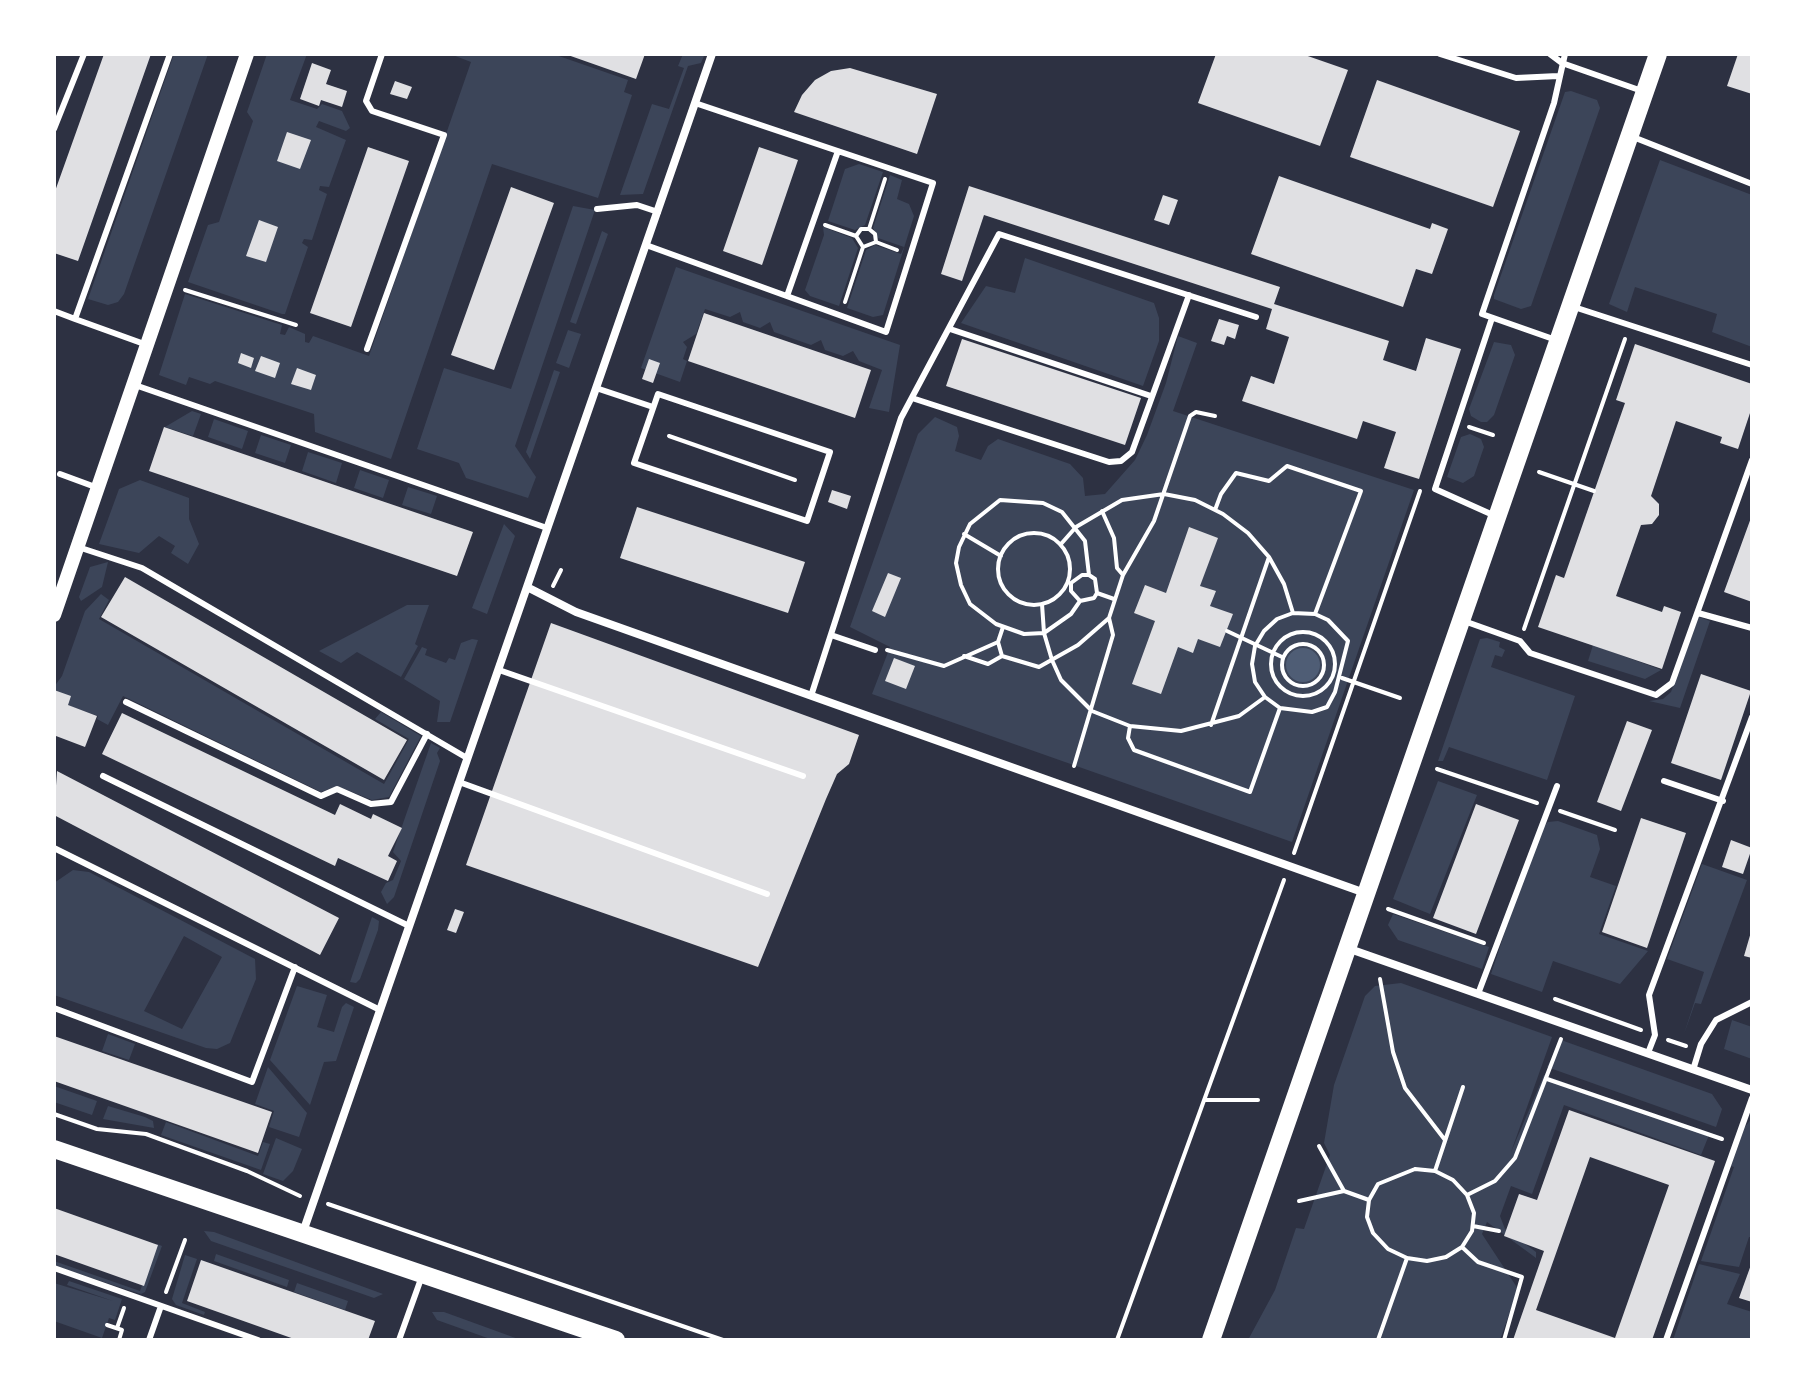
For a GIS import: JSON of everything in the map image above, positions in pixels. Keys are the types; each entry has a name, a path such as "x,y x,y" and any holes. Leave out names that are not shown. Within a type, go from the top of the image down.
{"main road":[{"path":"1211,1340 1658,54"},
{"path":"54,1149 616,1340"}],"street":[{"path":"54,615 247,54"},
{"path":"303,1232 712,54"},
{"path":"527,587 576,612 1365,894"},
{"path":"1347,948 1752,1090"}],"lane":[{"path":"54,129 84,54"},
{"path":"75,319 170,54"},
{"path":"367,349 444,135 372,111 366,101 382,54"},
{"path":"1440,54 1516,78 1558,76"},
{"path":"1550,54 1562,63 1645,92"},
{"path":"1558,341 1482,314 1554,103 1565,54"},
{"path":"646,245 886,332 933,183 695,103"},
{"path":"1630,136 1752,184"},
{"path":"787,296 838,151"},
{"path":"597,209 637,205 658,212"},
{"path":"811,696 901,418 999,234 1256,317"},
{"path":"912,398 1109,462 1121,461 1132,452 1189,295"},
{"path":"1570,305 1752,365"},
{"path":"54,311 147,345"},
{"path":"1492,318 1435,489 1497,516"},
{"path":"950,329 1151,396"},
{"path":"133,385 547,528"},
{"path":"596,388 653,407"},
{"path":"658,394 830,452 807,521 634,463 653,407 658,394"},
{"path":"1461,620 1520,641 1530,653 1656,695 1672,683 1752,460"},
{"path":"60,474 98,488"},
{"path":"78,547 142,568 467,758"},
{"path":"1698,613 1752,628"},
{"path":"831,635 875,650"},
{"path":"499,670 803,776"},
{"path":"126,702 321,796 337,789 371,804 391,802 427,734"},
{"path":"1648,1053 1655,1035 1649,995 1704,838 1723,801 1752,717"},
{"path":"103,776 409,926"},
{"path":"1664,781 1723,801"},
{"path":"459,782 767,894"},
{"path":"1478,994 1557,786"},
{"path":"54,858 56,848 380,1010"},
{"path":"54,1008 252,1082 295,967"},
{"path":"1693,1070 1701,1044 1716,1020 1752,1002"},
{"path":"1666,1340 1752,1098"},
{"path":"54,1268 258,1340"},
{"path":"399,1340 423,1272"},
{"path":"149,1340 161,1306"}],"path":[{"path":"869,229 888,168"},
{"path":"813,220 856,236 863,247 870,248 876,242"},
{"path":"856,236 861,229 869,229 875,234 876,242"},
{"path":"876,242 910,255"},
{"path":"841,315 863,247"},
{"path":"182,290 296,325"},
{"path":"1520,641 1629,325"},
{"path":"1074,766 1113,635 1109,618 1123,575 1154,521 1190,416 1196,412 1215,416"},
{"path":"1457,422 1493,435"},
{"path":"669,436 795,480"},
{"path":"1215,510 1221,494 1236,473 1269,481 1287,466 1361,491 1315,614"},
{"path":"1539,472 1594,491"},
{"path":"1296,849 1422,485"},
{"path":"1061,544 1076,527 1122,500 1164,494 1195,500 1248,533 1269,557 1284,584 1293,613"},
{"path":"1080,601 1074,597 1070,583 1070,569 1061,544 1049,535 1035,532 1020,535 1001,556 1000,581 1007,593 1029,604 1042,604 1053,600 1070,583 1082,575 1089,575 1095,579 1097,593 1094,598 1080,601 1071,614 1044,633 1024,634 1003,627 977,612 961,585 956,563 964,534 983,509 1000,500 1043,503 1062,512 1076,527 1089,556 1089,575"},
{"path":"1102,511 1114,538 1117,568 1123,575"},
{"path":"964,534 1001,556"},
{"path":"1211,725 1269,557"},
{"path":"1097,593 1115,599"},
{"path":"1042,604 1044,633 1061,680 1092,711 1130,726 1181,731 1239,716 1265,697"},
{"path":"1293,613 1315,614 1340,629 1348,641 1341,677 1327,707 1304,713 1280,708 1265,697 1255,682 1252,664 1255,646 1277,619 1293,613"},
{"path":"964,656 988,664 1002,656 1039,667 1078,645 1109,618"},
{"path":"1002,656 998,642 1003,627"},
{"path":"1227,631 1283,657"},
{"path":"1309,645 1313,633"},
{"path":"1313,633 1332,650 1333,675 1317,693 1292,695 1273,678 1272,653 1289,634 1313,633"},
{"path":"875,650 889,650 944,666 998,642"},
{"path":"1309,645 1322,655 1323,671 1312,684 1296,685 1284,674 1283,657 1294,646 1309,645"},
{"path":"1323,671 1400,698"},
{"path":"1292,695 1296,685"},
{"path":"1130,726 1128,738 1134,750 1250,792 1280,708"},
{"path":"1437,769 1615,830"},
{"path":"1117,1340 1281,888"},
{"path":"1388,909 1496,947"},
{"path":"1380,979 1393,1052 1405,1088 1445,1140"},
{"path":"1467,1195 1495,1181 1515,1158 1562,1038"},
{"path":"1547,1079 1735,1144"},
{"path":"1435,1171 1463,1087"},
{"path":"1204,1100 1258,1100"},
{"path":"54,1114 97,1129 146,1134 247,1171 290,1193"},
{"path":"1319,1146 1344,1191"},
{"path":"1415,1169 1435,1171 1453,1180 1467,1195 1474,1213 1473,1226 1462,1247 1446,1257 1427,1261 1407,1258 1388,1249 1373,1233 1367,1217 1369,1200 1378,1184 1395,1175 1415,1169"},
{"path":"1299,1201 1344,1191 1369,1200"},
{"path":"346,1209 723,1340"},
{"path":"1473,1226 1499,1231"},
{"path":"161,1306 185,1240"},
{"path":"1462,1247 1478,1262 1522,1277 1504,1340"},
{"path":"1378,1340 1407,1258"},
{"path":"117,1328 129,1294"},
{"path":"107,1325 122,1330 119,1340"}],"shaded area":[{"path":"174,54 208,54 124,294 118,302 108,305 88,299"},
{"path":"267,54 307,54 290,100 317,109 322,104 342,111 350,128 346,131 319,121 316,127 346,140 329,187 320,186 319,190 327,194 312,240 304,239 302,243 308,247 285,314 188,282 208,225 219,222 253,121 247,112"},
{"path":"450,54 553,54 628,80 624,92 632,95 598,198 492,164 391,459 315,432 314,414 215,381 210,384 189,377 186,385 159,375 185,294 282,325 280,334 285,335 289,327 305,334 305,342 309,343 313,336 369,356 471,62"},
{"path":"683,54 704,56 701,63 688,66 643,194 620,195 652,104 669,109 684,68 678,66"},
{"path":"1571,91 1597,100 1600,108 1531,306 1521,309 1494,299 1494,295 1565,92"},
{"path":"1660,160 1752,195 1752,347 1712,332 1717,314 1635,287 1627,312 1609,304"},
{"path":"859,164 883,172 865,225 855,230 828,221 845,169"},
{"path":"890,175 902,180 897,199 909,204 914,216 883,315 873,317 847,308 866,250 875,245 901,254 904,247 878,238 873,228"},
{"path":"573,206 595,210 515,446 536,477 528,498 466,478 459,463 417,449 444,368 511,389"},
{"path":"823,227 852,238 858,248 839,306 810,296 805,290 824,235"},
{"path":"602,231 608,234 576,324 570,322"},
{"path":"1025,258 1154,303 1159,318 1159,341 1143,386 961,323 986,286 1015,293"},
{"path":"676,267 900,345 889,412 869,408 882,370 859,361 853,351 843,356 825,350 821,340 811,345 774,332 770,322 760,328 743,322 740,312 730,317 705,309 696,334 683,342 687,347 683,359 687,361 680,382 641,368"},
{"path":"568,330 581,334 569,368 556,363"},
{"path":"1178,336 1197,343 1173,411 1414,490 1292,842 872,694 890,647 850,627 918,434 935,417 957,427 959,436 955,451 981,460 988,446 998,439 1070,464 1083,478 1085,496 1105,494 1135,460 1147,435 1166,383"},
{"path":"1494,342 1511,345 1515,355 1494,415 1487,422 1481,422 1471,416 1469,409"},
{"path":"554,370 560,372 530,459 526,452"},
{"path":"192,411 201,414 193,436 165,427"},
{"path":"214,419 248,431 242,449 208,437"},
{"path":"1470,434 1481,439 1484,447 1474,476 1463,483 1447,477 1461,437"},
{"path":"261,435 291,445 285,463 255,453"},
{"path":"308,452 342,463 336,483 302,471"},
{"path":"360,470 389,480 383,498 354,488"},
{"path":"140,480 189,498 189,519 199,544 188,564 171,553 175,546 159,536 139,553 99,544 119,489"},
{"path":"408,487 437,496 431,514 402,505"},
{"path":"504,524 515,536 487,614 472,608"},
{"path":"108,562 102,587 81,601 79,597 90,567"},
{"path":"101,594 109,600 99,619 384,784 409,739 375,719 381,712 421,736 389,797 372,800 337,786 321,792 123,696 108,725 97,719 98,716 64,704 54,735 54,687 62,676 85,611"},
{"path":"407,605 429,605 415,644 418,646 401,677 357,652 341,663 319,651"},
{"path":"1699,617 1710,621 1680,708 1649,701 1663,699 1671,692"},
{"path":"1480,639 1500,642 1499,647 1505,650 1502,657 1495,655 1491,667 1575,696 1547,780 1449,747 1443,761 1438,761"},
{"path":"478,640 450,722 437,722 440,701 404,679 422,647 427,649 425,655 446,663 449,658 455,660 461,643"},
{"path":"1593,645 1661,670 1645,679 1588,661"},
{"path":"1303,648 1315,653 1320,665 1315,677 1303,682 1291,677 1286,665 1291,653"},
{"path":"431,743 440,748 437,753 440,761 394,897 387,904 381,892 386,883 393,880 401,861 393,852"},
{"path":"1438,781 1477,795 1430,914 1393,899"},
{"path":"1558,821 1597,835 1600,849 1590,877 1616,886 1599,934 1648,951 1620,984 1553,961 1542,992 1491,974 1538,832 1548,822"},
{"path":"1702,864 1747,880 1701,1004 1695,1003 1684,1034 1704,972 1667,959"},
{"path":"73,870 89,872 255,959 256,979 230,1043 217,1049 206,1048 54,995 54,883","holes":["184,936 222,957 182,1029 144,1011"]},
{"path":"1393,914 1489,947 1482,969 1398,940 1388,925"},
{"path":"372,917 379,921 378,930 360,979 356,983 350,982"},
{"path":"1401,983 1552,1037 1511,1152 1544,1075 1709,1135 1701,1155 1564,1105 1532,1194 1511,1186 1500,1216 1505,1229 1536,1252 1536,1258 1487,1222 1482,1234 1518,1289 1500,1340 1248,1340 1275,1290 1296,1228 1304,1229 1330,1155 1324,1143 1334,1085 1365,996 1375,986"},
{"path":"297,986 327,995 317,1027 334,1032 342,1007 346,1003 354,1007 336,1061 324,1062 310,1105 270,1060"},
{"path":"1732,1020 1752,1027 1752,1059 1724,1049"},
{"path":"108,1034 135,1044 129,1060 102,1051"},
{"path":"1561,1040 1712,1094 1722,1109 1716,1127 1547,1067"},
{"path":"268,1067 307,1113 299,1137 269,1127 274,1111 255,1104"},
{"path":"54,1086 97,1101 92,1115 54,1102"},
{"path":"108,1106 145,1117 153,1121 154,1128 103,1119"},
{"path":"1752,1118 1752,1237 1749,1237 1739,1267 1701,1261 1734,1167 1731,1166 1745,1127"},
{"path":"166,1122 258,1156 263,1142 270,1144 261,1170 161,1135"},
{"path":"276,1138 302,1149 293,1171 283,1181 263,1174"},
{"path":"204,1231 383,1294 374,1298 211,1241"},
{"path":"157,1244 162,1246 145,1292 141,1294 54,1266 54,1261 140,1291"},
{"path":"216,1254 289,1280 287,1287 214,1261"},
{"path":"185,1255 197,1259 182,1303 205,1312 204,1315 176,1305 172,1299"},
{"path":"1699,1264 1740,1274 1727,1304 1752,1312 1752,1340 1673,1340"},
{"path":"69,1281 122,1299 115,1320 109,1318 102,1338 54,1321 54,1283 113,1301 67,1285"},
{"path":"297,1283 348,1301 345,1310 294,1292"},
{"path":"432,1312 444,1312 521,1340 493,1340 437,1320"}],"building":[{"path":"104,54 151,54 78,261 54,253 54,194"},
{"path":"565,54 645,54 636,79"},
{"path":"1216,54 1302,54 1348,70 1320,146 1198,103"},
{"path":"1738,54 1752,54 1752,94 1727,86"},
{"path":"312,63 331,70 326,84 347,91 342,107 321,100 319,106 300,99"},
{"path":"850,68 937,94 917,154 794,112 802,95 815,80 831,71"},
{"path":"1377,80 1520,131 1493,207 1350,157"},
{"path":"395,81 412,87 407,99 390,94"},
{"path":"287,132 311,140 300,169 277,161"},
{"path":"368,147 409,161 351,327 310,313"},
{"path":"759,147 798,160 762,265 723,251"},
{"path":"1279,176 1430,229 1432,223 1448,229 1432,274 1416,269 1403,307 1251,254"},
{"path":"969,186 1280,287 1274,304 1389,341 1383,360 1416,371 1426,338 1461,349 1419,479 1384,468 1396,432 1363,421 1357,439 1242,401 1251,376 1274,384 1289,337 1266,329 1272,309 984,215 962,281 941,274"},
{"path":"511,187 554,203 494,370 451,355"},
{"path":"1163,195 1178,200 1169,225 1154,220"},
{"path":"259,220 278,227 266,262 246,256"},
{"path":"704,313 871,370 855,418 688,361"},
{"path":"1219,319 1239,325 1235,339 1227,336 1224,345 1211,341"},
{"path":"962,339 1141,398 1125,445 946,386"},
{"path":"1635,344 1752,384 1752,407 1738,449 1720,443 1722,437 1676,421 1651,496 1659,504 1659,515 1652,524 1641,525 1616,596 1662,612 1664,606 1681,612 1662,669 1538,627 1556,575 1564,578 1625,403 1616,400"},
{"path":"241,353 254,358 251,368 238,363"},
{"path":"261,356 280,363 275,378 255,371"},
{"path":"649,359 660,363 653,383 642,379"},
{"path":"297,368 316,375 311,390 291,384"},
{"path":"164,427 473,532 457,576 149,471"},
{"path":"832,490 851,496 847,509 828,502"},
{"path":"637,507 805,562 788,613 620,558"},
{"path":"1752,515 1752,602 1724,592"},
{"path":"1189,527 1218,538 1200,586 1216,591 1210,606 1233,614 1220,647 1198,639 1193,653 1178,647 1161,694 1132,684 1155,621 1134,613 1145,585 1166,593"},
{"path":"888,573 901,578 885,617 872,611"},
{"path":"125,577 407,740 384,780 101,617"},
{"path":"551,623 859,735 849,764 837,774 826,799 758,967 466,865"},
{"path":"894,658 915,666 906,689 885,681"},
{"path":"1701,674 1751,691 1721,780 1671,763"},
{"path":"54,690 71,696 68,705 97,716 85,747 56,736 54,742"},
{"path":"122,713 335,815 340,804 371,819 373,814 402,828 388,856 397,861 388,881 338,858 335,866 102,754"},
{"path":"1627,721 1652,730 1621,811 1597,802"},
{"path":"57,771 339,918 320,955 54,815"},
{"path":"1476,804 1519,820 1476,934 1433,918"},
{"path":"1641,818 1686,833 1647,948 1602,932"},
{"path":"1731,840 1752,848 1743,874 1722,867"},
{"path":"455,909 464,912 456,933 447,930"},
{"path":"1752,932 1752,958 1744,956"},
{"path":"54,1036 272,1112 258,1153 54,1081"},
{"path":"1569,1110 1715,1161 1652,1340 1513,1340 1544,1251 1504,1236 1519,1194 1537,1200","holes":["1590,1157 1669,1185 1615,1338 1536,1310"]},
{"path":"54,1208 158,1245 144,1286 54,1254"},
{"path":"201,1260 375,1321 368,1340 297,1340 187,1301"},
{"path":"1752,1262 1752,1302 1739,1298"}]}
